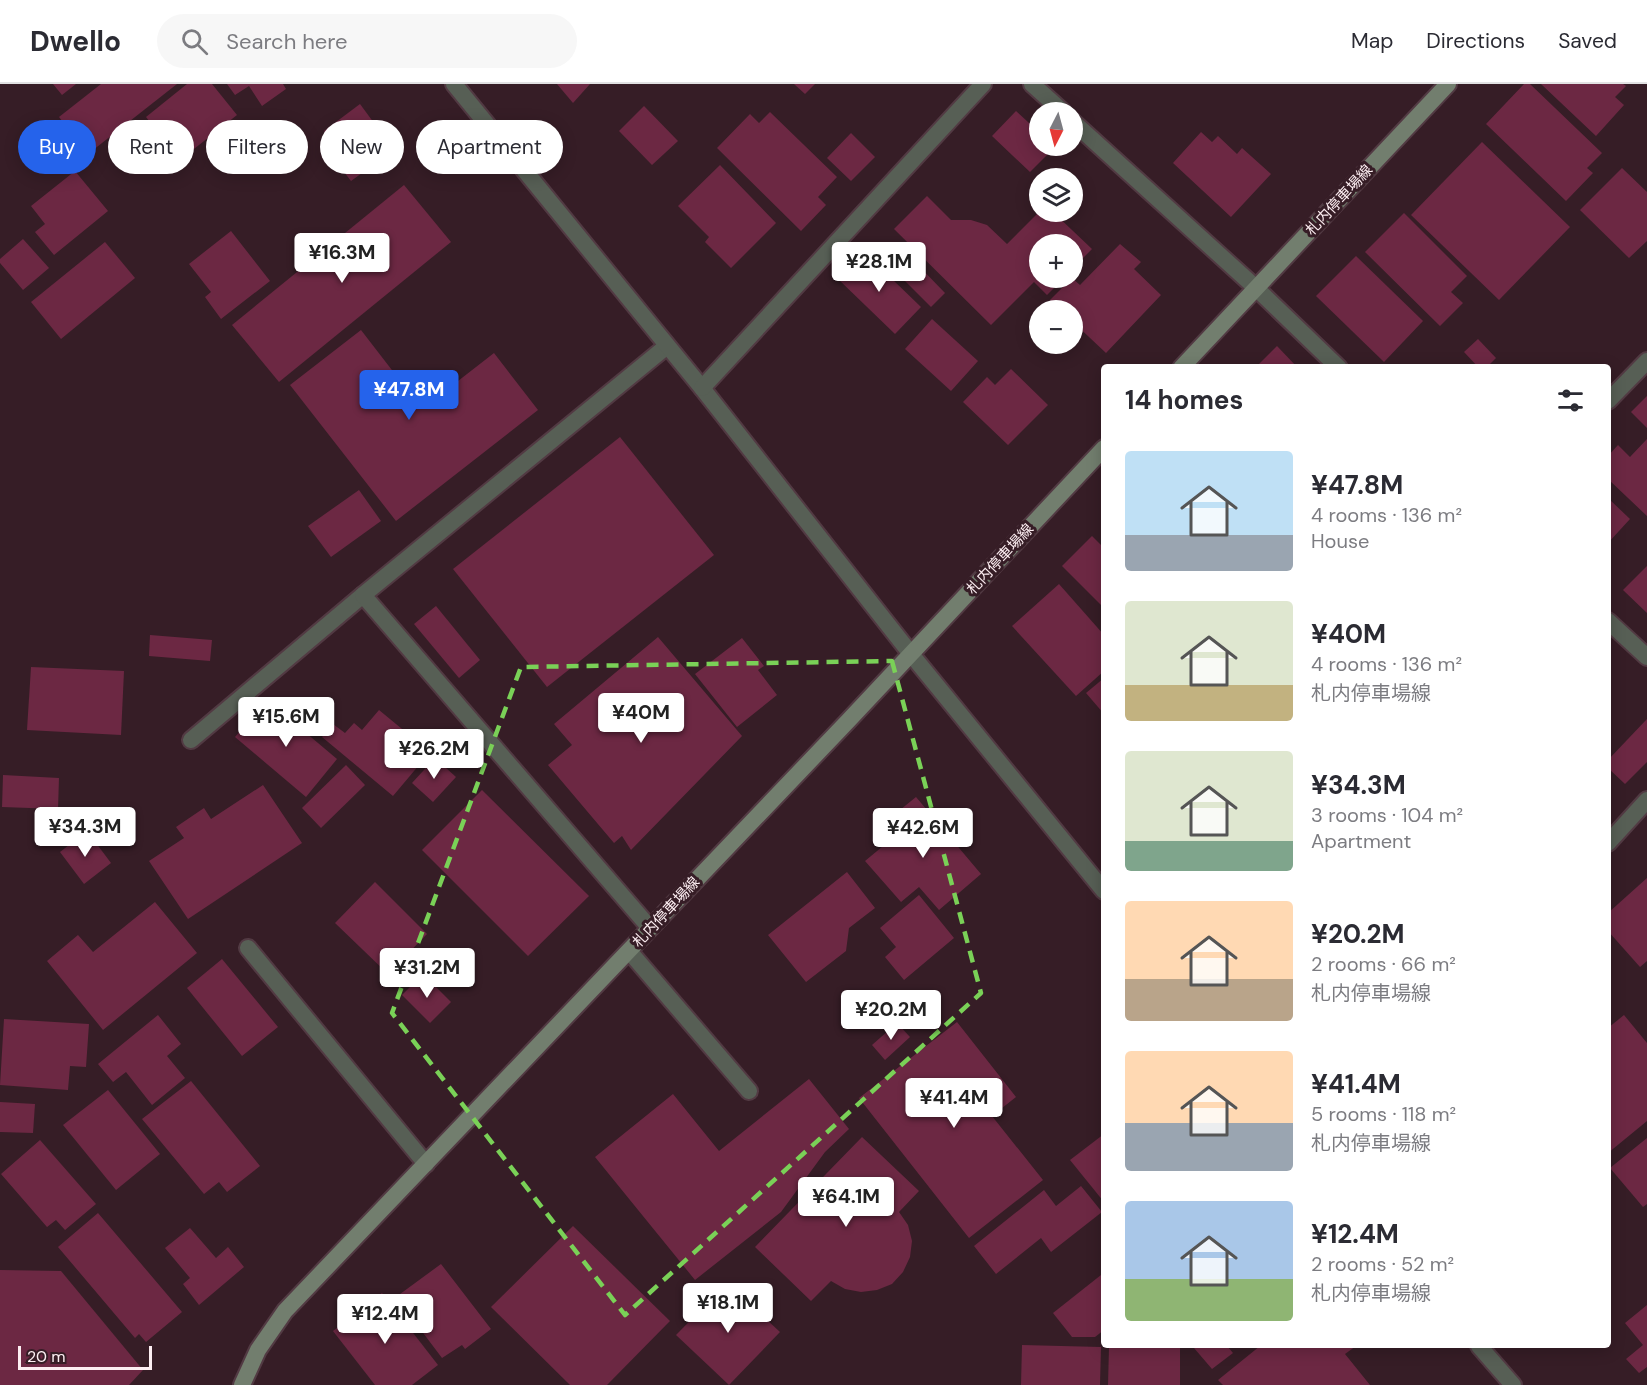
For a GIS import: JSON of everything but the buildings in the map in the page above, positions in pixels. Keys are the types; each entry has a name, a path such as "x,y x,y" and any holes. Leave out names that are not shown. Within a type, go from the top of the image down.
{"main road":[{"name":"札内停車場線","path":"1184,364 1448,84"},
{"name":"札内停車場線","path":"242,1385 258,1350 285,1311 1101,451"}],"street":[{"path":"454,84 702,388 911,654 1101,887"},
{"path":"702,388 983,84"},
{"path":"1032,84 1052,102"},
{"path":"1083,131 1256,288 1335,364"},
{"path":"191,740 363,595 667,346"},
{"path":"1611,398 1647,361"},
{"path":"363,595 650,928"},
{"path":"1611,624 1647,657"},
{"path":"1611,840 1647,800"},
{"path":"248,948 426,1164"},
{"path":"629,951 749,1091"},
{"path":"1481,1348 1513,1385"}],"highlighted area":[{"path":"892,661 981,993 625,1315 392,1013 521,667"}]}
